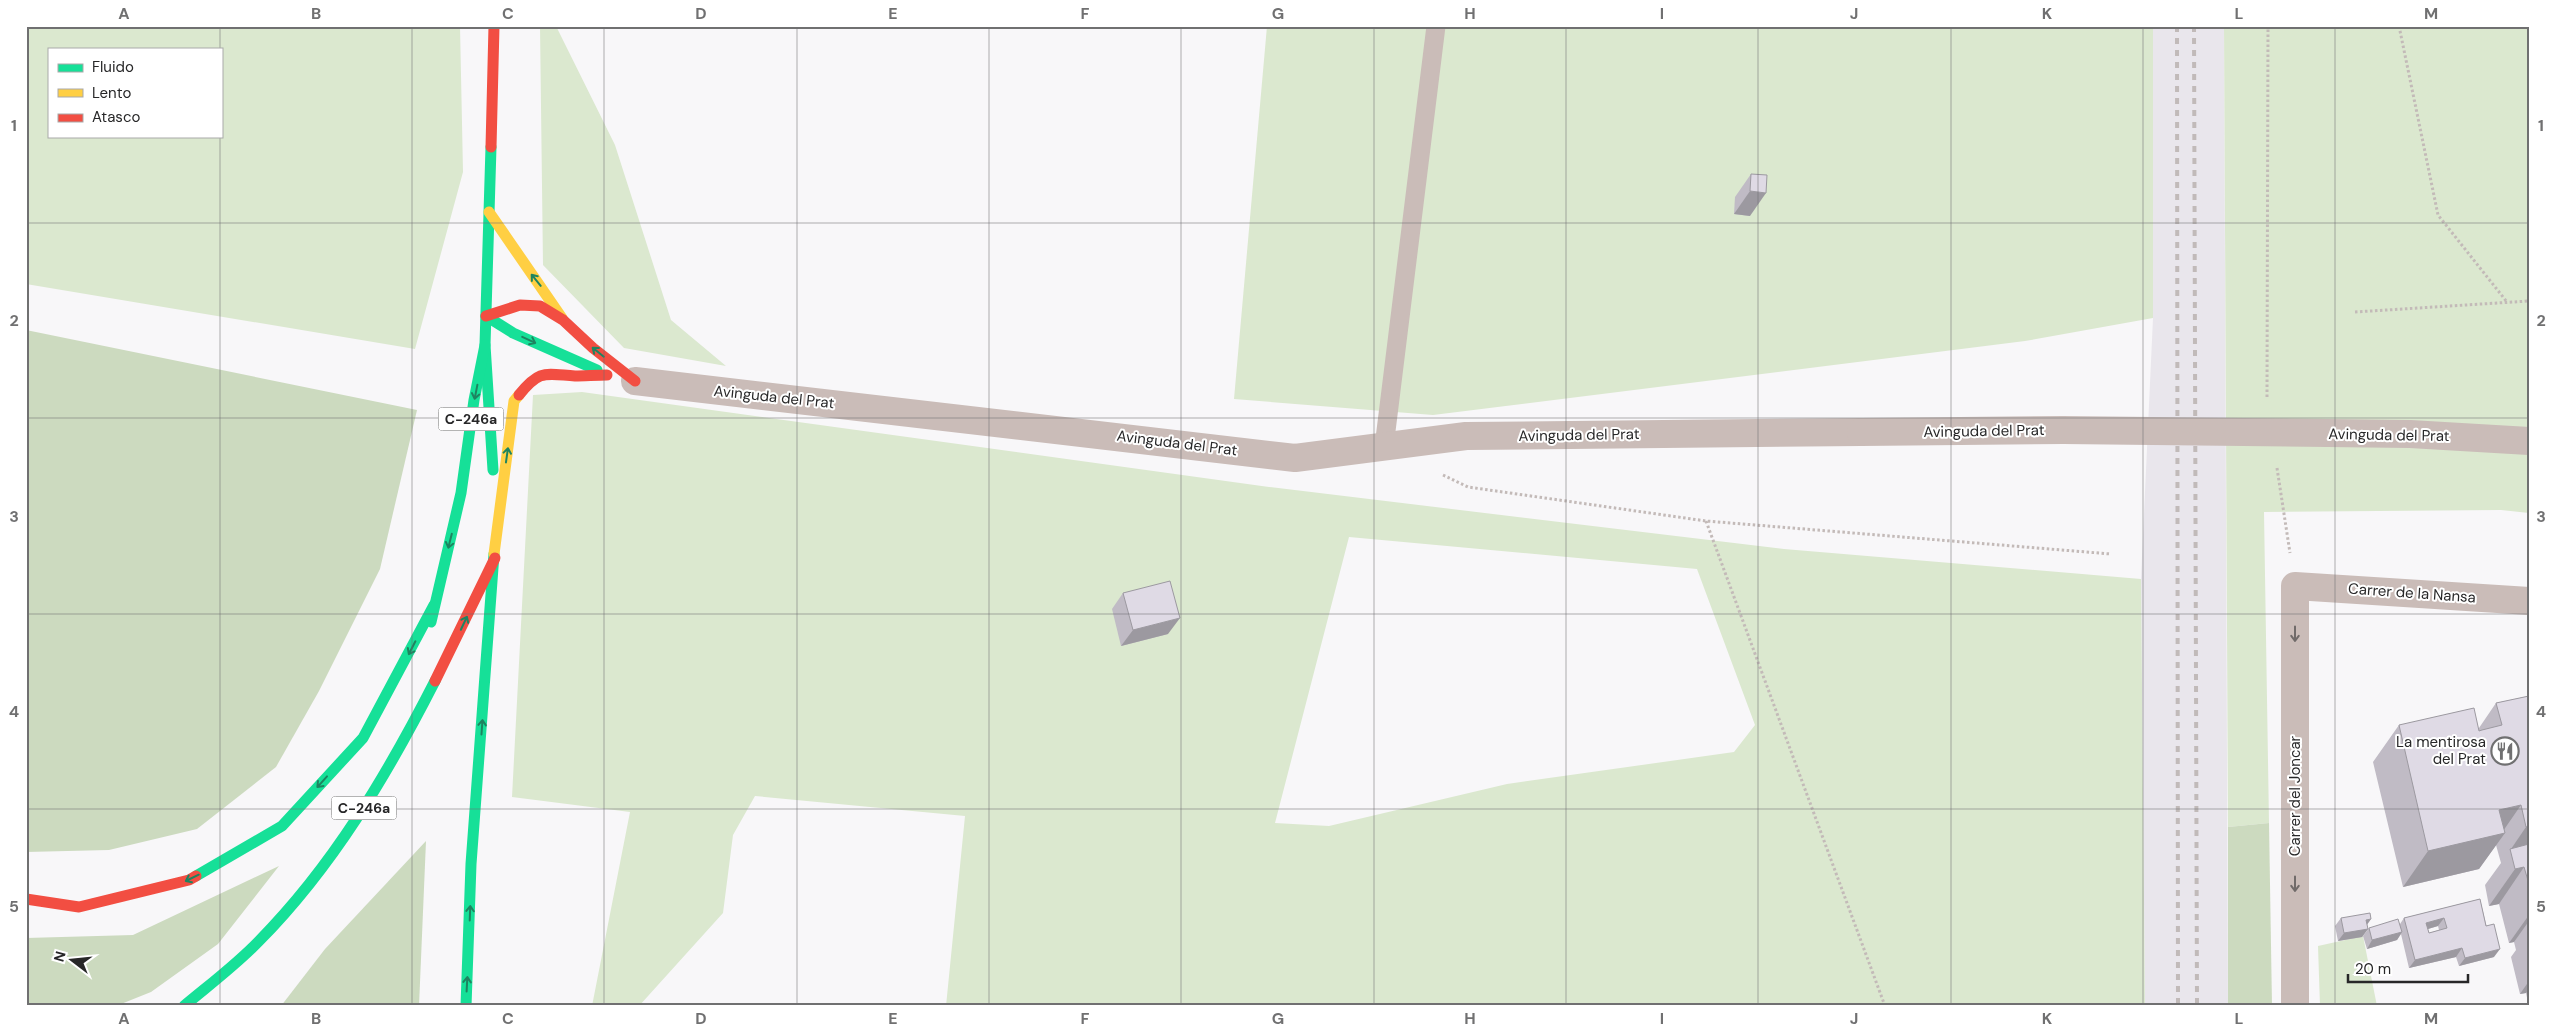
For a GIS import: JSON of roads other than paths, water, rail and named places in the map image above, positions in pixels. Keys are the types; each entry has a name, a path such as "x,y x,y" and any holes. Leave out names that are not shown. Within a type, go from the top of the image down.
{"main road":[{"name":"C-246a","path":"426,643 461,494 474,400 485,345 494,26"},
{"path":"489,212 563,320"},
{"path":"486,316 520,305 540,306 563,320 593,348 635,381"},
{"path":"486,316 521,337 608,374 635,381"},
{"path":"485,345 497,521"},
{"path":"466,1006 471,864 497,521 514,401 530,381 547,373 576,376 608,374"},
{"path":"410,729 427,700 495,558"},
{"path":"26,899 79,907 189,880 282,826 363,738 384,702 434,605"},
{"name":"C-246a","path":"184,1006 260,941 311,883 368,803 410,729 417,691"}],"street":[{"name":"Avinguda del Prat","path":"635,381 1218,447 1295,458 1466,436 2063,430 2410,434 2529,441"},
{"name":"Carrer de la Nansa","path":"2296,586 2529,601"},
{"name":"Carrer del Joncar","path":"2295,1006 2296,586"}],"lane":[{"path":"1384,446 1436,26"}],"railway":[{"path":"2177,26 2178,1006"},
{"path":"2194,26 2197,1006"}],"place":[{"name":"La mentirosa del Prat","path":"2505,751"}]}
